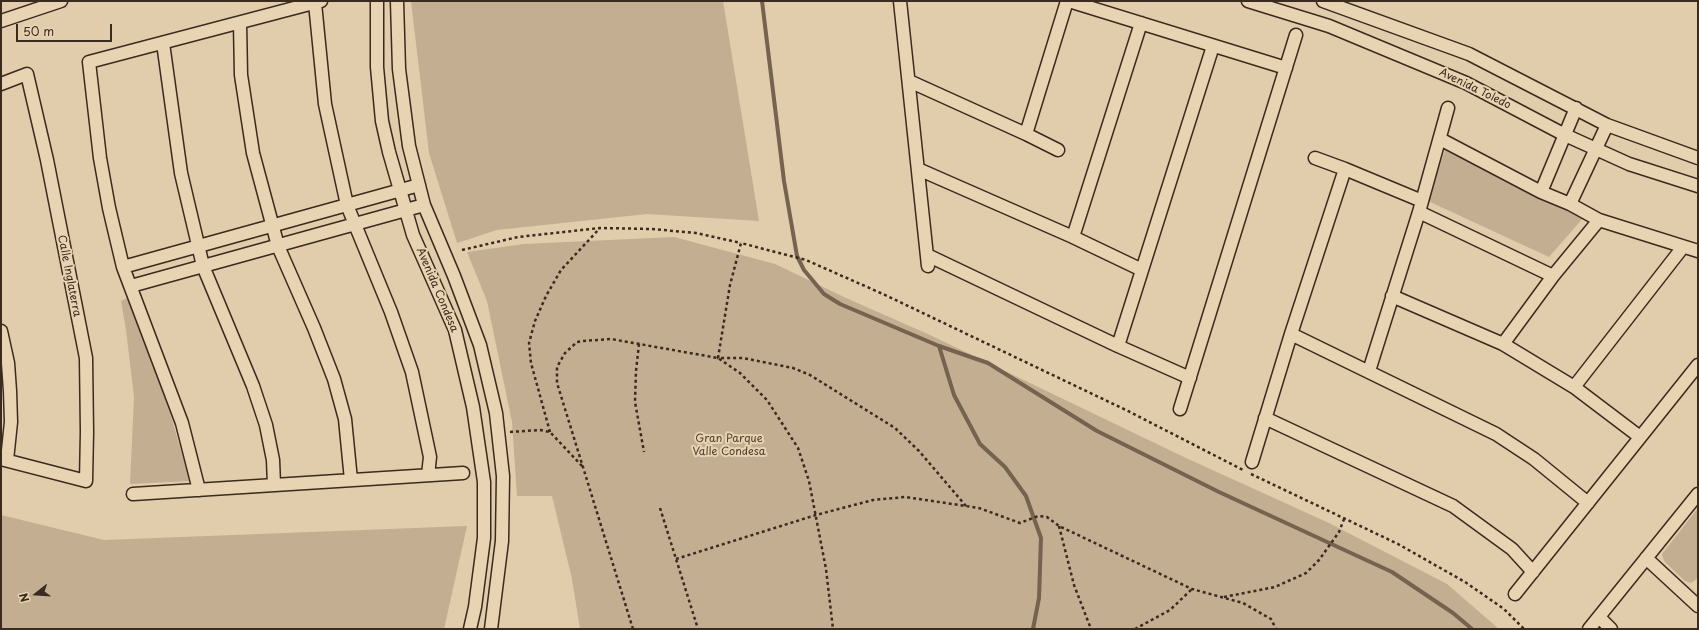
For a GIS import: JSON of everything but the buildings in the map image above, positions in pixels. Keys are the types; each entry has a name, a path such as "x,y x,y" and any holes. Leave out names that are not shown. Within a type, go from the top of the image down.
{"street":[{"path":"1,21 60,1"},
{"name":"Avenida Condesa","path":"377,1 377,67 382,121 399,190 413,235 455,330 473,407 484,482 484,538 475,607 470,629"},
{"name":"Avenida Condesa","path":"397,1 398,69 404,118 419,185 424,205 454,276 480,345 496,413 503,476 502,541 491,629"},
{"path":"900,1 927,261 1190,378"},
{"path":"1026,134 1068,1 1286,68"},
{"name":"Avenida Toledo","path":"1248,1 1329,26 1466,83 1565,135 1629,164 1698,186"},
{"path":"1323,1 1469,54 1607,125 1698,158"},
{"path":"199,490 182,423 123,267 109,208 100,158 89,62 318,2 325,104 347,205 391,312 412,372 430,457 428,475"},
{"path":"240,23 241,75 246,118 253,153 278,246 314,328 334,379 345,419 351,480"},
{"path":"1073,236 1140,23"},
{"path":"1180,409 1296,35"},
{"path":"163,43 181,173 203,266 253,386 266,425 273,460 274,485"},
{"path":"1118,346 1214,46"},
{"name":"Calle Inglaterra","path":"1,84 27,74 47,160 86,358 86,480 4,459"},
{"path":"909,81 1058,150"},
{"path":"1369,371 1420,206 1448,108"},
{"path":"1541,192 1576,108"},
{"path":"1570,204 1607,125"},
{"path":"1440,139 1541,192 1570,204 1598,220 1698,251"},
{"path":"1315,158 1345,169 1420,206 1553,276"},
{"path":"918,169 1073,236 1142,270"},
{"path":"1252,462 1291,334 1345,169"},
{"path":"123,267 419,185"},
{"path":"131,286 424,205"},
{"path":"1503,344 1553,276 1598,220"},
{"path":"1574,387 1683,247"},
{"path":"1392,296 1503,344 1574,387 1640,437"},
{"path":"1,331 8,363 11,422 4,459"},
{"path":"1291,334 1496,434 1534,459 1588,502"},
{"path":"1515,594 1698,365"},
{"path":"1265,418 1453,506 1512,549 1533,572"},
{"path":"133,494 463,473"},
{"path":"1589,629 1698,494"},
{"path":"1646,558 1696,598"},
{"path":"1598,617 1611,629"}],"path":[{"path":"583,468 550,432 532,363 529,343 535,321 546,296 561,270 600,228"},
{"path":"462,250 518,237 600,228 660,229 696,233 806,260 883,294 1121,407 1251,474 1398,544 1465,582 1504,609 1524,629"},
{"path":"718,358 730,285 741,243"},
{"path":"633,629 557,383 557,367 570,347 576,342 611,339 718,358 743,358 793,368 810,375 895,428 919,451 966,506"},
{"path":"639,344 635,402 644,452"},
{"path":"718,358 732,366 767,400 798,448 809,481 816,515 826,569 833,629"},
{"path":"510,432 540,430 550,432"},
{"path":"676,559 816,515 873,500 905,497 966,506 996,513 1020,523 1038,516 1047,517 1059,526 1192,589 1243,602 1271,619 1276,629"},
{"path":"660,508 697,629"},
{"path":"1224,597 1274,587 1306,573 1320,560 1335,538 1344,519"},
{"path":"1059,526 1074,585 1091,629"},
{"path":"1135,629 1170,610 1192,589"}],"green space":[{"path":"411,1 723,1 759,221 647,214 497,230 457,243 429,153"},
{"path":"1445,150 1583,218 1549,257 1428,201"},
{"name":"Gran Parque Valle Condesa","path":"674,237 775,264 846,298 930,335 1186,458 1329,523 1447,584 1499,629 580,629 572,579 552,496 517,496 512,422 487,301 467,252 524,244"},
{"path":"129,297 169,410 190,481 130,484 134,397 121,301"},
{"path":"1698,508 1698,578 1691,583 1685,581 1664,561 1662,554"},
{"path":"1,515 104,540 467,526 444,629 1,629"}],"waterway":[{"path":"762,1 784,181 797,256 804,270 824,294 840,304 939,346 954,395 980,444 1005,467 1026,496 1041,538 1039,598 1033,629"},
{"path":"939,346 988,363 1097,431 1219,492 1392,572 1453,613 1472,629"}]}
